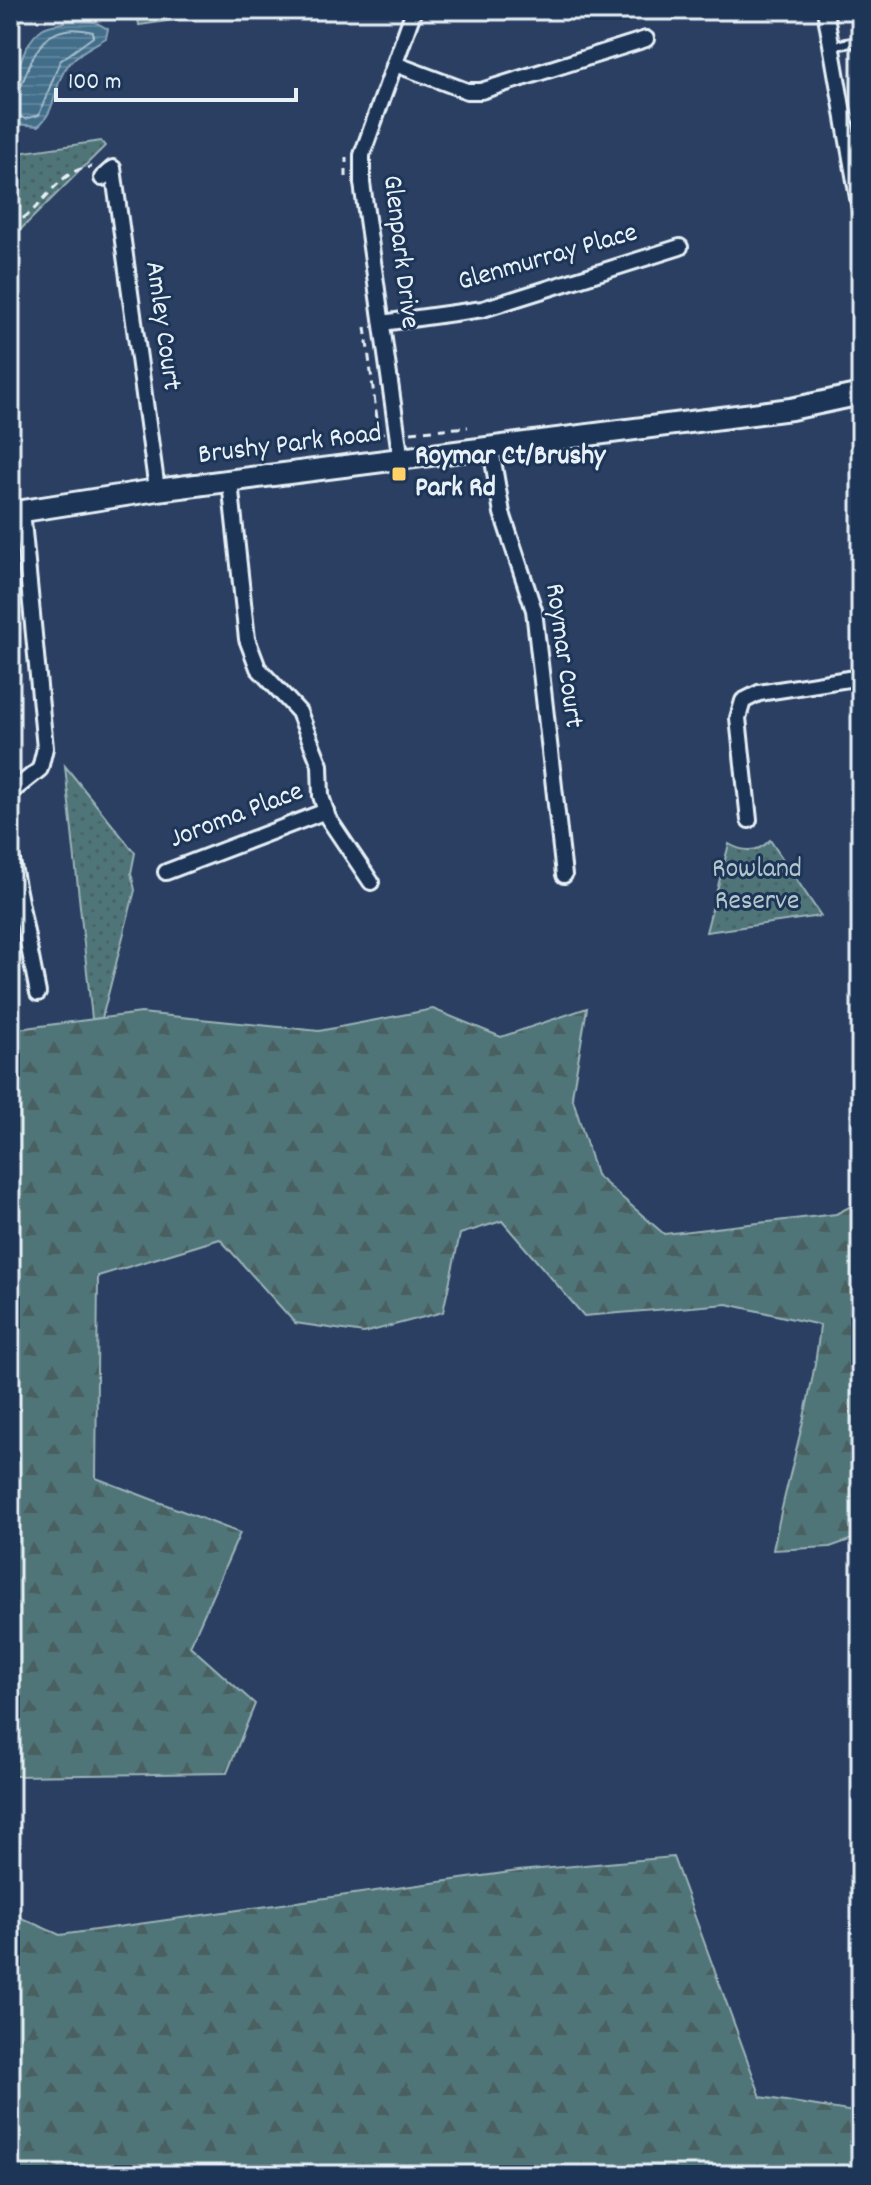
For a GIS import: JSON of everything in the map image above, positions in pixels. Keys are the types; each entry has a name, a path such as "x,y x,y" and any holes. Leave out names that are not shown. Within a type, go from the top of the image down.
{"main road":[{"name":"Brushy Park Road","path":"16,512 157,490 791,409 861,394"}],"street":[{"name":"Glenpark Drive","path":"401,461 362,183 362,155 414,10"},
{"path":"825,10 861,215"},
{"path":"395,64 467,91 481,91 646,39"},
{"name":"Amley Court","path":"113,168 157,490"},
{"name":"Glenmurray Place","path":"382,323 483,309 680,247"},
{"name":"Roymar Court","path":"491,449 502,513 534,610 564,875"},
{"name":"Joroma Place","path":"230,482 247,639 258,668 299,712 312,738 326,811 371,882"},
{"path":"10,793 40,769 45,748 16,512"},
{"path":"749,820 738,718 743,701 759,693 861,677"},
{"name":"Joroma Place","path":"166,872 326,811"},
{"path":"10,851 12,880 38,993"}],"lane":[{"path":"829,46 861,41"}],"path":[{"path":"10,224 21,220 61,179 91,165 113,168"}],"green space":[{"path":"137,10 194,10 195,17 139,25"},
{"path":"101,141 105,146 10,240 10,154"},
{"path":"65,766 135,853 131,873 135,890 102,1018 92,1019"},
{"name":"Rowland Reserve","path":"770,840 821,916 706,932 729,844 750,850"},
{"path":"587,1008 572,1096 596,1175 664,1234 836,1214 861,1201 861,1536 830,1547 773,1550 812,1382 820,1325 727,1304 584,1316 502,1221 460,1234 443,1312 364,1333 295,1323 220,1239 98,1276 96,1478 240,1533 190,1646 255,1704 227,1773 13,1776 10,1784 10,1030 141,1013 319,1031 433,1009 501,1037"},
{"path":"673,1857 761,2097 861,2113 861,2175 10,2175 10,1913 60,1935 518,1871"}],"water":[{"path":"67,21 95,22 108,29 106,38 69,64 60,79 49,112 38,126 16,124 12,102 14,88 27,47 42,29"}],"place":[{"name":"Roymar Ct/Brushy Park Rd","path":"399,474"}]}
